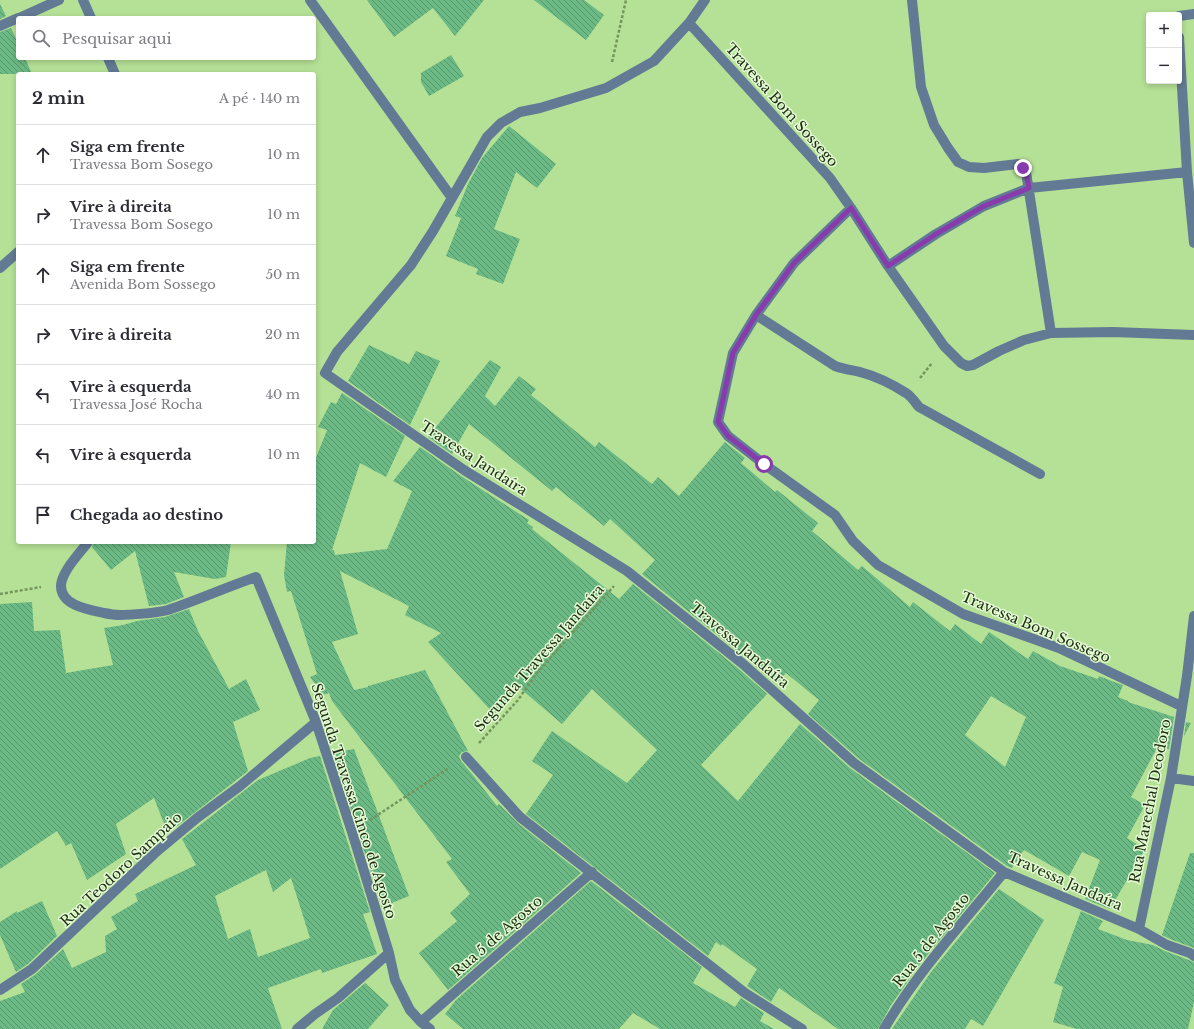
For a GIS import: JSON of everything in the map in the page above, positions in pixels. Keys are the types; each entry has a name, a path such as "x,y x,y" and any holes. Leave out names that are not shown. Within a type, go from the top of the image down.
{"street":[{"path":"23,16 59,0"},
{"path":"83,0 90,16"},
{"path":"310,0 452,198 487,137 501,123 520,112 540,108 606,88 654,61 690,23 705,0"},
{"path":"912,0 921,87 934,125 948,148 958,162 969,167 984,168 1018,164 1026,172 1051,333"},
{"path":"1182,16 1194,14"},
{"path":"0,26 16,19"},
{"name":"Travessa Bom Sossego","path":"690,23 830,178 888,266 944,346 967,366 973,366 1005,348 1024,340 1051,333 1113,332 1194,335"},
{"path":"1180,48 1187,172 1194,244"},
{"path":"109,60 113,72"},
{"path":"888,266 936,234 984,206 1029,188 1187,172"},
{"name":"Travessa Jandaíra","path":"452,198 411,265 337,352 325,373 464,470 627,571 743,664 854,763 1004,872 1138,929"},
{"name":"Travessa Bom Sossego","path":"851,208 794,263 756,315 733,353 718,422 728,436 835,515 853,541 878,565 963,614 1058,648 1182,706"},
{"path":"0,268 16,254"},
{"path":"756,315 835,366 876,377 907,394 919,407 1040,474"},
{"path":"61,584 66,572 87,544"},
{"name":"Segunda Travessa Cinco de Agosto","path":"61,584 61,588 66,598 74,605 83,609 118,615 166,610 256,577 316,722 352,832 389,954 395,980 410,1010 430,1029"},
{"name":"Rua Marechal Deodoro","path":"1138,929 1171,778 1182,706 1190,677 1194,616"},
{"name":"Rua Teodoro Sampaio","path":"0,990 32,969 155,853 197,818 240,786 316,722"},
{"path":"466,757 520,817 745,992 802,1029"},
{"path":"1171,778 1194,781"},
{"name":"Rua 5 de Agosto","path":"421,1022 592,872"},
{"name":"Rua 5 de Agosto","path":"884,1029 898,1005 931,960 1004,872"},
{"path":"1138,929 1167,945 1190,953 1194,956"},
{"path":"297,1029 338,998 389,954"}],"path":[{"path":"606,88 626,0"},
{"path":"907,394 944,346"},
{"name":"Segunda Travessa Jandaíra","path":"352,832 466,757 518,700 536,674 627,571"},
{"path":"0,594 61,584"}],"building":[{"path":"367,0 484,0 455,36 433,8 394,37"},
{"path":"534,0 584,0 604,15 586,40"},
{"path":"0,4 6,16 0,19"},
{"path":"11,28 16,39 16,60 26,60 31,72 0,74 0,32"},
{"path":"451,55 464,76 429,96 421,82 421,73"},
{"path":"509,126 556,164 537,188 516,172 494,229 520,239 503,284 476,274 478,269 446,256 461,218 455,216 468,184 482,158"},
{"path":"369,345 409,364 416,351 440,361 410,425 348,381"},
{"path":"490,360 501,367 485,396 495,406 519,376 536,389 531,395 595,447 599,442 652,484 658,477 679,496 725,442 745,458 741,463 775,492 777,490 818,523 812,531 858,570 862,566 910,607 913,602 950,631 955,624 981,644 989,632 1028,659 1033,651 1060,666 1098,679 1099,676 1123,685 1118,697 1128,702 1174,717 1169,749 1158,746 1131,797 1145,805 1127,838 1145,849 1110,909 1085,899 1100,860 1082,852 1069,876 1024,850 1012,868 1007,866 858,758 808,714 819,700 786,673 776,684 642,574 655,560 610,519 604,526 556,487 552,491 469,424 452,454 428,437","holes":["991,696 1026,717 1005,767 965,735"]},
{"path":"342,393 405,436 386,477 360,463 332,550 334,550 335,555 387,549 412,491 393,481 420,447 461,476 529,520 527,523 533,527 532,529 619,599 633,584 739,669 767,694 701,765 738,801 800,724 850,768 995,873 920,964 891,1005 878,1029 838,1029 779,988 771,1002 747,986 757,969 722,944 721,946 716,942 708,956 526,814 553,775 532,761 552,731 627,783 657,750 592,689 562,724 521,689 494,714 428,642 441,633 405,615 409,606 340,571 358,634 332,642 354,690 425,670 468,751 462,752 459,756 461,761 497,806 499,804 519,824 581,873 448,990 419,953 457,921 450,913 470,894 446,862 452,859 332,701 329,693 323,695 310,677 317,674 291,591 287,592 284,575 287,544 316,544 316,458 327,430 318,427 331,402 336,404"},
{"path":"93,544 231,544 226,577 215,579 174,572 184,597 166,604 149,606 135,551 111,570 92,547"},
{"path":"32,602 34,631 60,630 66,673 113,665 104,628 165,617 189,609 198,631 229,689 246,679 260,710 233,722 248,771 176,827 174,823 165,826 154,798 116,824 126,854 87,880 71,843 66,846 57,831 0,869 0,604"},
{"path":"1186,722 1191,723 1184,736"},
{"path":"354,749 409,896 382,907 333,753"},
{"path":"320,756 370,912 363,914 377,954 322,973 321,969 268,988 282,1029 0,1029 0,1001 25,992 21,984 36,974 63,949 72,968 106,952 105,936 117,929 111,917 138,901 135,894 196,865 182,839 258,780 310,758","holes":["266,870 273,892 291,878 310,938 258,957 250,929 228,939 215,896"]},
{"path":"1190,853 1194,853 1194,948 1162,935"},
{"path":"591,881 702,967 693,983 735,1007 741,998 764,1013 760,1021 774,1029 660,1029 633,1013 619,1029 463,1029 445,1014 456,1000"},
{"path":"999,889 1044,920 983,1026 971,1019 965,1029 892,1029 931,972"},
{"path":"42,901 57,936 28,964 16,972 0,935 0,922 17,911 17,913"},
{"path":"1081,911 1103,921 1098,929 1127,940 1153,945 1194,962 1194,1002 1188,1029 1077,1029 1053,1022 1063,987 1054,983"},
{"path":"365,983 389,1005 368,1029 322,1029 333,1010"}],"route":[{"path":"764,464 728,436 718,422 733,353 756,315 794,263 851,208 888,266 936,234 984,206 1029,188 1026,172 1023,168"}]}
